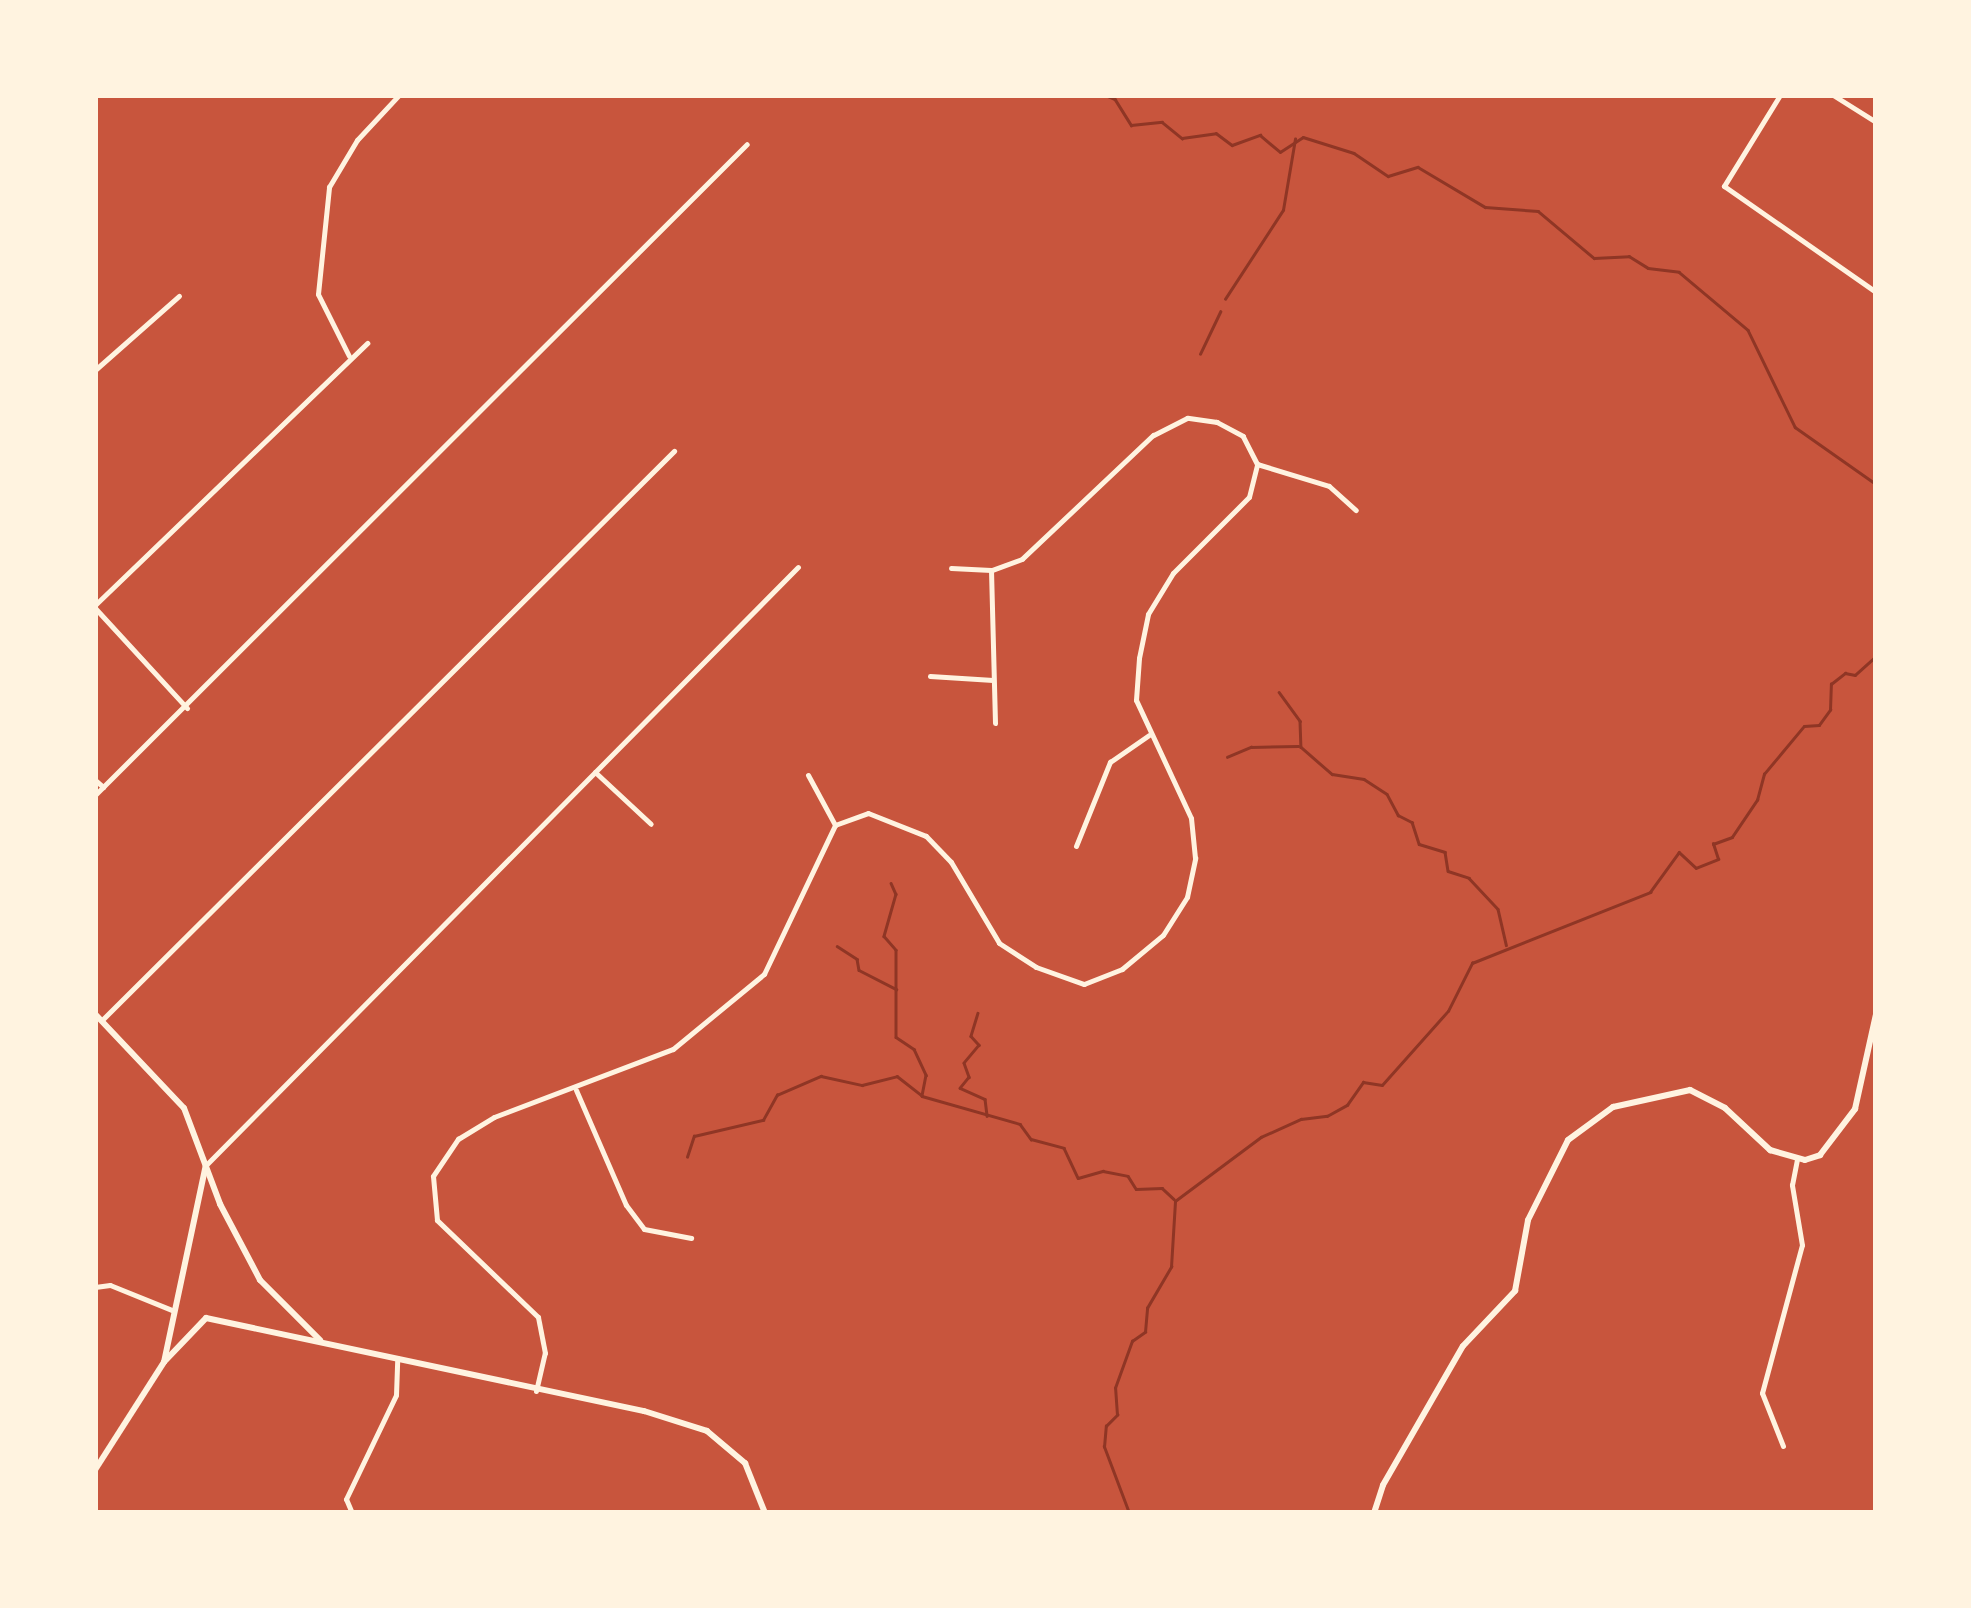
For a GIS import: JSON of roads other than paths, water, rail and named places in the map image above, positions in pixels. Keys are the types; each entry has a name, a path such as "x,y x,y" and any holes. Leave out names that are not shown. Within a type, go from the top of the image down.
{"street":[{"path":"349,356 318,294 328,187 357,140 399,95"},
{"path":"1780,95 1724,186 1876,292"},
{"path":"1833,95 1876,122"},
{"path":"95,795 187,708 747,144"},
{"path":"95,370 179,296"},
{"path":"187,708 95,606 349,356 367,343"},
{"path":"536,1391 546,1353 538,1317 437,1220 433,1176 458,1139 494,1117 576,1090 673,1049 764,974 836,824 868,813 926,836 952,862 998,943 1036,967 1084,984 1122,970 1162,935 1186,897 1195,858 1192,818 1149,735 1136,700 1148,614 1173,573 1249,496 1257,464 1244,436 1218,422 1187,418 1152,435 1022,559 991,570 951,568"},
{"path":"102,1020 674,451"},
{"path":"1257,464 1328,486 1356,510"},
{"path":"164,1362 206,1164 798,567"},
{"path":"991,570 995,722"},
{"path":"930,676 993,680"},
{"path":"1076,846 1110,762 1149,735"},
{"path":"595,772 651,824"},
{"path":"808,775 836,824"},
{"path":"95,780 102,786"},
{"path":"95,1014 184,1108 260,1280 320,1341"},
{"path":"1374,1513 1392,1468 1463,1346 1515,1292 1528,1220 1568,1140 1594,1117 1663,1092 1690,1090 1726,1108 1770,1150 1796,1159 1820,1154 1844,1130 1862,1086 1876,1014"},
{"path":"576,1090 644,1229 691,1238"},
{"path":"1783,1446 1762,1393 1802,1245 1792,1186 1796,1159"},
{"path":"95,1287 110,1285 172,1310"},
{"path":"95,1470 164,1362 206,1318 397,1358 707,1431 745,1462 765,1513"},
{"path":"352,1513 346,1499 396,1395 397,1358"}],"waterway":[{"path":"1105,95 1115,99 1131,125 1162,122 1182,138 1216,133 1232,145 1260,135 1280,152 1303,137 1354,153 1388,176 1418,167 1485,207 1538,211 1594,258 1629,256 1648,268 1679,272 1748,330 1795,427 1876,484"},
{"path":"1225,299 1283,210 1295,139"},
{"path":"1200,354 1220,312"},
{"path":"1129,1513 1104,1447 1106,1426 1117,1415 1115,1388 1132,1341 1145,1332 1147,1308 1171,1267 1175,1201 1261,1137 1301,1119 1327,1116 1347,1105 1363,1082 1382,1085 1448,1011 1472,963 1650,892 1679,852 1696,868 1718,859 1713,844 1732,837 1757,800 1764,774 1804,726 1819,725 1830,710 1831,684 1845,673 1855,675 1876,656"},
{"path":"1279,692 1300,721 1301,747 1332,774 1364,779 1387,794 1398,815 1412,822 1419,844 1445,852 1448,871 1469,878 1498,909 1506,945"},
{"path":"1227,757 1251,747 1298,746"},
{"path":"891,883 896,894 884,936 896,950 896,1037 914,1049 926,1075 922,1096 1020,1124 1031,1139 1064,1148 1078,1178 1103,1171 1128,1176 1136,1189 1162,1188 1174,1199"},
{"path":"837,946 857,959 859,970 896,989"},
{"path":"978,1013 971,1036 979,1045 964,1063 969,1077 960,1088 985,1099 987,1116"},
{"path":"687,1157 694,1136 763,1120 777,1095 821,1076 862,1085 897,1076 921,1095"}]}
